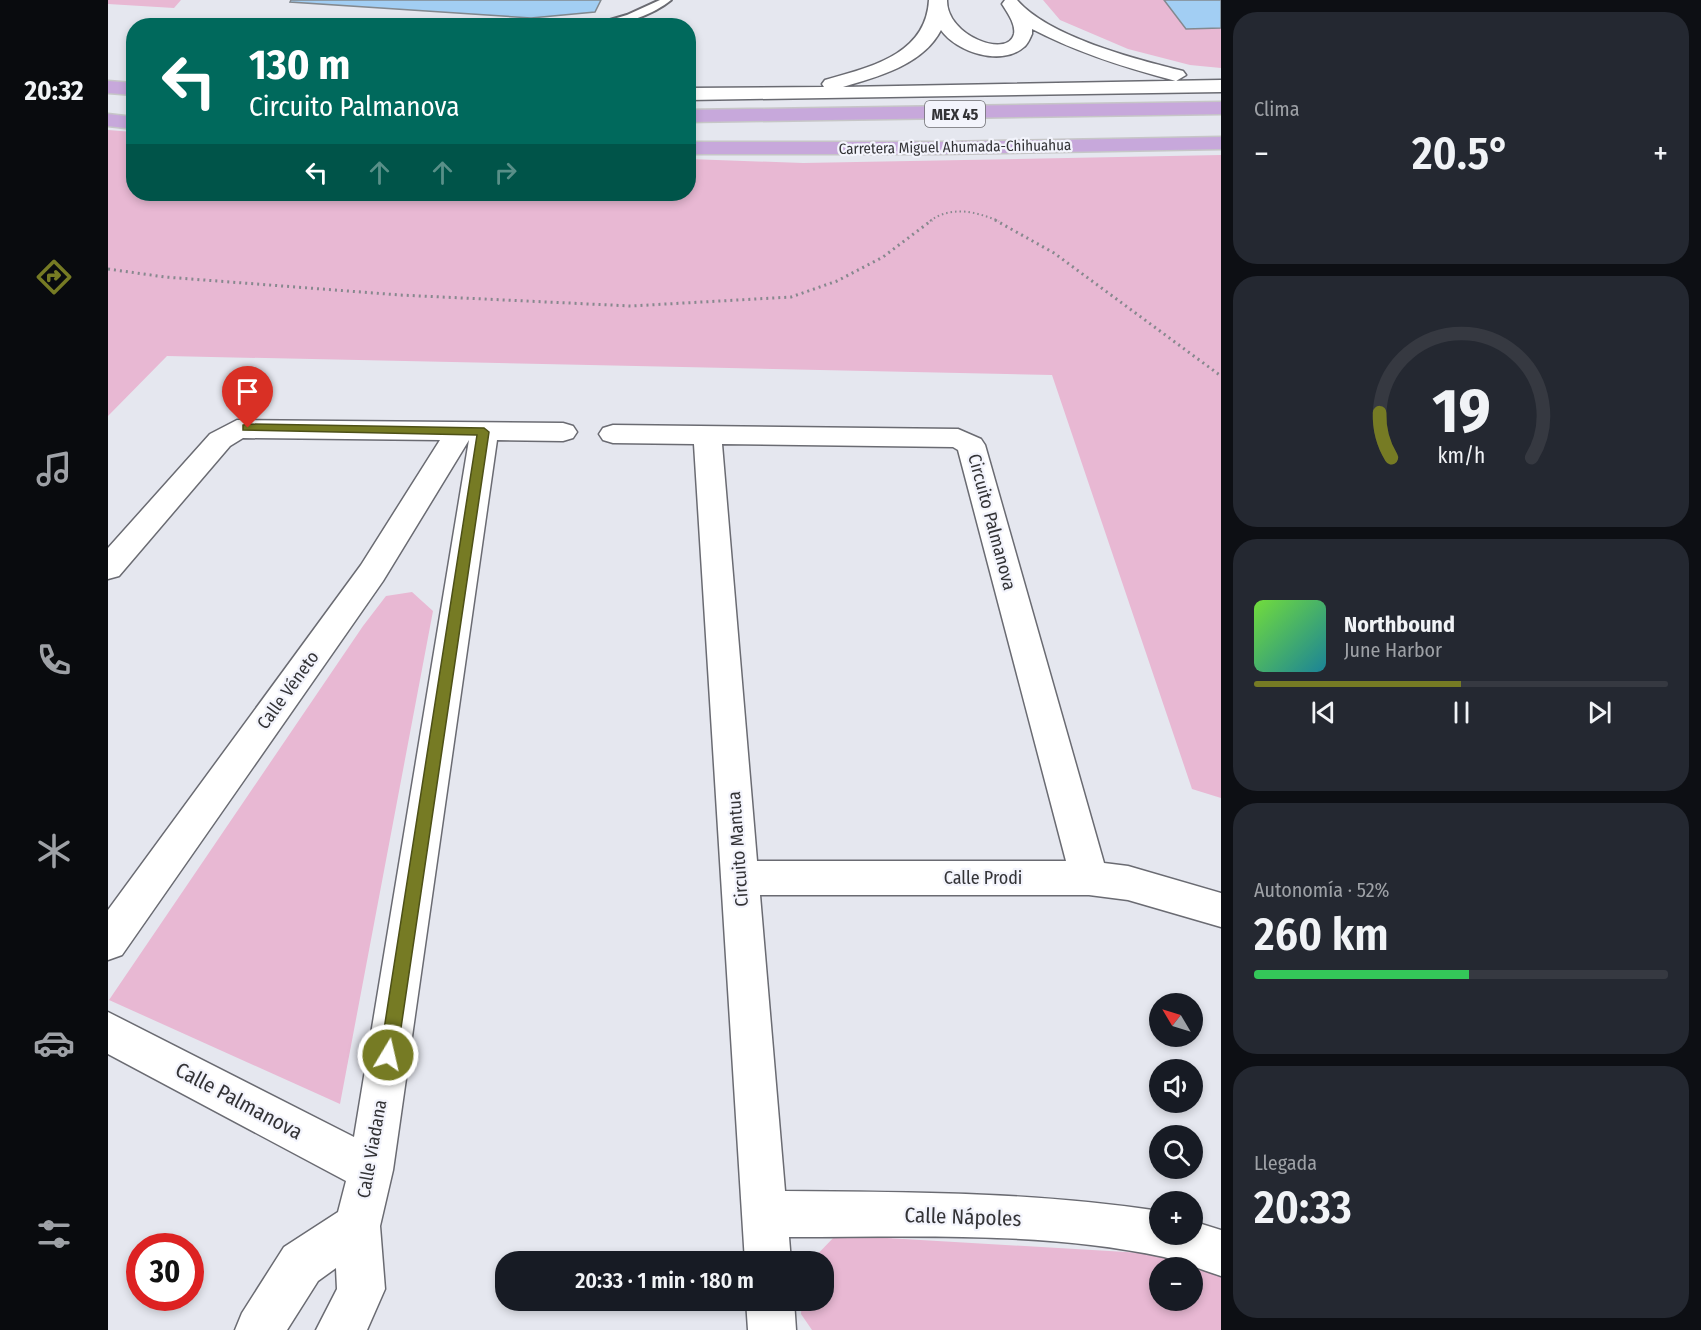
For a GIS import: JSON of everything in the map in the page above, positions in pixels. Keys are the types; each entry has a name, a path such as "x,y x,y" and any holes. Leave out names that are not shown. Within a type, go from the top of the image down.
{"main road":[{"path":"108,87 126,88"},
{"name":"MEX 45","path":"696,116 883,115 1221,108"},
{"path":"108,120 126,122"},
{"name":"Carretera Miguel Ahumada-Chihuahua","path":"696,148 941,148 1221,143"}],"street":[{"path":"939,6 953,34 961,40 989,48 1006,48 1024,39 1025,32 1013,7"},
{"path":"790,94 864,75 897,60 920,45 935,28 939,6"},
{"path":"1013,7 1053,35 1096,53 1152,69 1221,84"},
{"path":"696,94 1221,84"},
{"path":"108,568 220,440 237,429 563,432"},
{"name":"Calle Véneto","path":"108,942 472,431"},
{"name":"Calle Viadana","path":"340,1330 358,1299 361,1289 357,1226 370,1170 472,431"},
{"name":"Circuito Palmanova","path":"613,434 958,438 971,445 1089,878"},
{"name":"Circuito Mantua","path":"707,436 768,1251"},
{"name":"Calle Prodi","path":"740,878 1089,878 1128,883 1221,910"},
{"name":"Calle Palmanova","path":"108,1032 370,1170"},
{"name":"Calle Nápoles","path":"766,1214 986,1216 1104,1224 1149,1232"},
{"path":"259,1330 301,1264 357,1226"},
{"name":"Calle Nápoles","path":"1198,1245 1221,1252"},
{"path":"771,1311 772,1330"}],"lane":[{"path":"626,18 667,0"}],"path":[{"path":"108,269 165,277 400,296 631,306 791,297 837,281 884,257 941,213 974,211 1006,224 1054,253 1221,376"}],"shaded area":[{"path":"108,0 181,0 174,8 108,4"},
{"path":"1043,0 1221,0 1221,68 1190,65 1128,49 1060,20"},
{"path":"108,130 126,131 126,201 696,201 696,159 803,163 1221,155 1221,798 1192,789 1052,375 167,356 108,416"},
{"path":"412,592 433,611 340,1104 109,1000 363,626 386,596"},
{"path":"836,1235 1182,1257 1149,1257 1149,1311 1203,1311 1203,1265 1221,1272 1221,1330 812,1330 801,1311 834,1311 834,1251 821,1251"}],"building":[{"path":"291,0 601,0 595,12 531,18 290,2"},
{"path":"1164,0 1221,0 1221,28 1186,29"}],"route":[{"path":"248,428 484,432 388,1055"}]}
